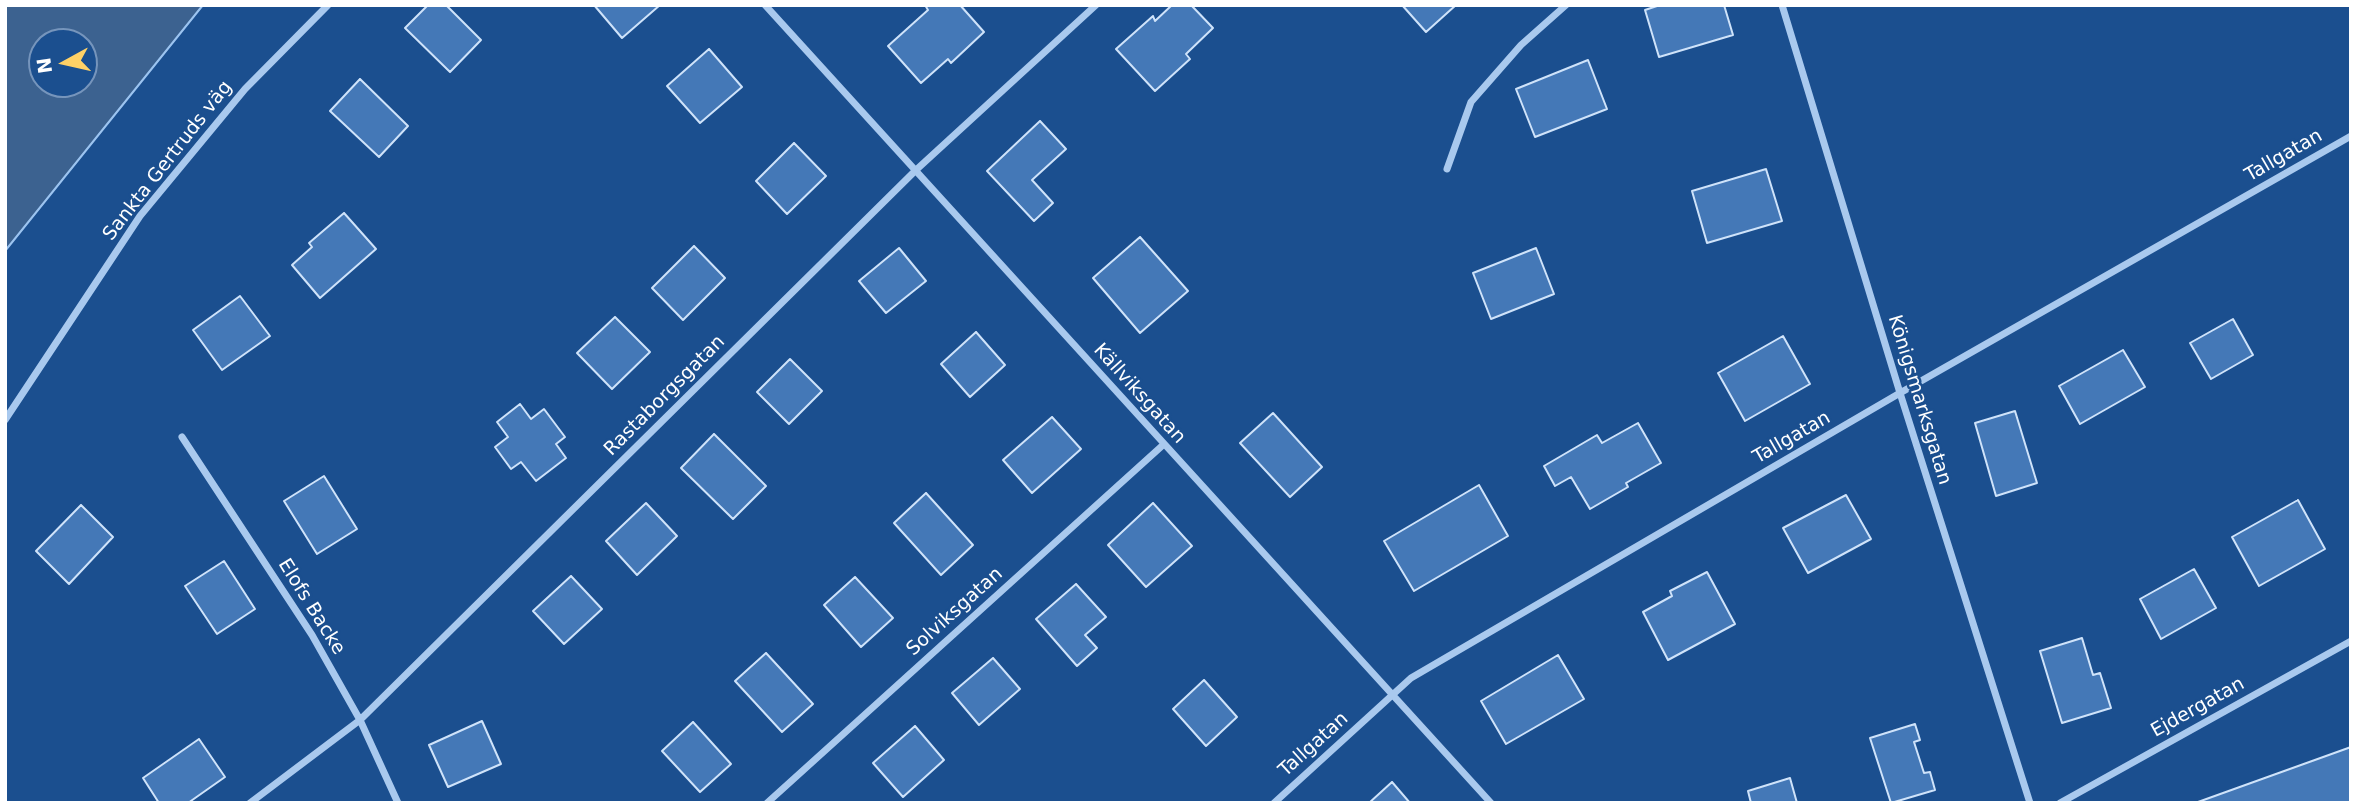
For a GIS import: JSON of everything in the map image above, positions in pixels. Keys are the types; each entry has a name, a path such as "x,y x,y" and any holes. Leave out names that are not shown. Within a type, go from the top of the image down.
{"street":[{"name":"Sankta Gertruds väg","path":"5,421 140,216 245,89 328,5"},
{"name":"Källviksgatan","path":"765,5 1491,803"},
{"name":"Rastaborgsgatan","path":"250,803 360,720 916,170 1096,5"},
{"path":"1447,169 1471,102 1521,45 1566,5"},
{"name":"Königsmarksgatan","path":"1782,5 1900,393 2030,803"},
{"name":"Tallgatan","path":"1274,803 1411,678 1900,393 2351,136"},
{"name":"Elofs Backe","path":"182,437 312,635 360,720 398,803"},
{"name":"Solviksgatan","path":"768,803 1163,445"},
{"name":"Ejdergatan","path":"2060,803 2351,641"}],"water":[{"path":"5,5 203,5 5,251"}],"building":[{"path":"428,5 446,5 481,40 450,72 405,28"},
{"path":"594,5 660,5 622,38"},
{"path":"925,5 960,5 984,32 951,63 948,59 921,83 888,46 928,10"},
{"path":"1172,5 1191,5 1213,28 1186,54 1190,59 1155,91 1116,49 1153,16 1155,21"},
{"path":"1402,5 1456,5 1426,32"},
{"path":"1660,5 1724,5 1733,35 1659,57 1645,10"},
{"path":"709,49 742,87 700,123 667,86"},
{"path":"1588,60 1607,109 1535,137 1516,89"},
{"path":"360,79 408,126 379,157 330,111"},
{"path":"1040,121 1066,149 1032,180 1053,203 1034,221 987,171"},
{"path":"794,143 826,176 787,214 756,181"},
{"path":"1766,169 1782,221 1707,243 1692,191"},
{"path":"344,213 376,249 320,298 292,265 312,247 309,243"},
{"path":"1140,237 1188,291 1140,333 1093,278"},
{"path":"694,246 725,278 683,320 652,288"},
{"path":"899,248 926,281 886,313 859,281"},
{"path":"1536,248 1554,294 1491,319 1473,273"},
{"path":"240,296 270,336 222,370 193,330"},
{"path":"615,317 650,352 612,389 577,353"},
{"path":"2233,319 2253,355 2211,379 2190,343"},
{"path":"976,332 1005,365 970,397 941,364"},
{"path":"1783,336 1810,384 1745,421 1718,373"},
{"path":"2123,350 2145,387 2080,424 2059,386"},
{"path":"790,359 822,391 789,424 757,392"},
{"path":"520,404 531,419 544,409 565,437 556,444 566,458 536,481 521,462 511,469 495,447 508,437 497,422"},
{"path":"2015,411 2037,483 1996,496 1975,423"},
{"path":"1273,413 1322,467 1290,497 1240,443"},
{"path":"1052,417 1081,449 1032,493 1003,460"},
{"path":"1638,423 1661,463 1626,483 1628,487 1590,509 1571,477 1555,486 1544,466 1597,435 1602,443"},
{"path":"714,434 766,486 733,519 681,468"},
{"path":"324,476 357,529 317,554 284,501"},
{"path":"1479,485 1508,536 1414,591 1384,541"},
{"path":"926,493 973,545 941,575 894,523"},
{"path":"1846,495 1871,539 1808,573 1783,528"},
{"path":"2298,500 2325,549 2259,586 2232,537"},
{"path":"646,503 677,536 637,575 606,541"},
{"path":"1153,503 1192,546 1146,587 1108,545"},
{"path":"81,505 113,537 69,584 36,551"},
{"path":"224,561 255,609 217,634 185,586"},
{"path":"2194,569 2216,608 2161,639 2140,599"},
{"path":"1707,572 1735,624 1668,660 1643,612 1672,596 1670,591"},
{"path":"571,576 602,609 564,644 533,611"},
{"path":"855,577 893,618 861,647 824,605"},
{"path":"1076,584 1106,617 1085,635 1097,648 1077,666 1036,619"},
{"path":"2082,638 2093,675 2100,673 2111,708 2062,723 2040,651"},
{"path":"766,653 813,704 782,732 735,681"},
{"path":"1558,655 1584,699 1506,744 1481,701"},
{"path":"993,658 1020,689 979,725 952,693"},
{"path":"1204,680 1237,717 1206,746 1173,709"},
{"path":"482,721 501,764 448,787 429,745"},
{"path":"693,722 731,764 700,792 662,751"},
{"path":"1915,724 1920,740 1914,742 1924,773 1930,772 1935,790 1891,803 1870,738"},
{"path":"915,726 944,760 903,797 873,763"},
{"path":"199,739 225,777 188,803 159,803 143,778"},
{"path":"2351,747 2351,803 2198,802"},
{"path":"1790,778 1797,803 1751,803 1748,791"},
{"path":"1392,782 1410,803 1369,803"}]}
